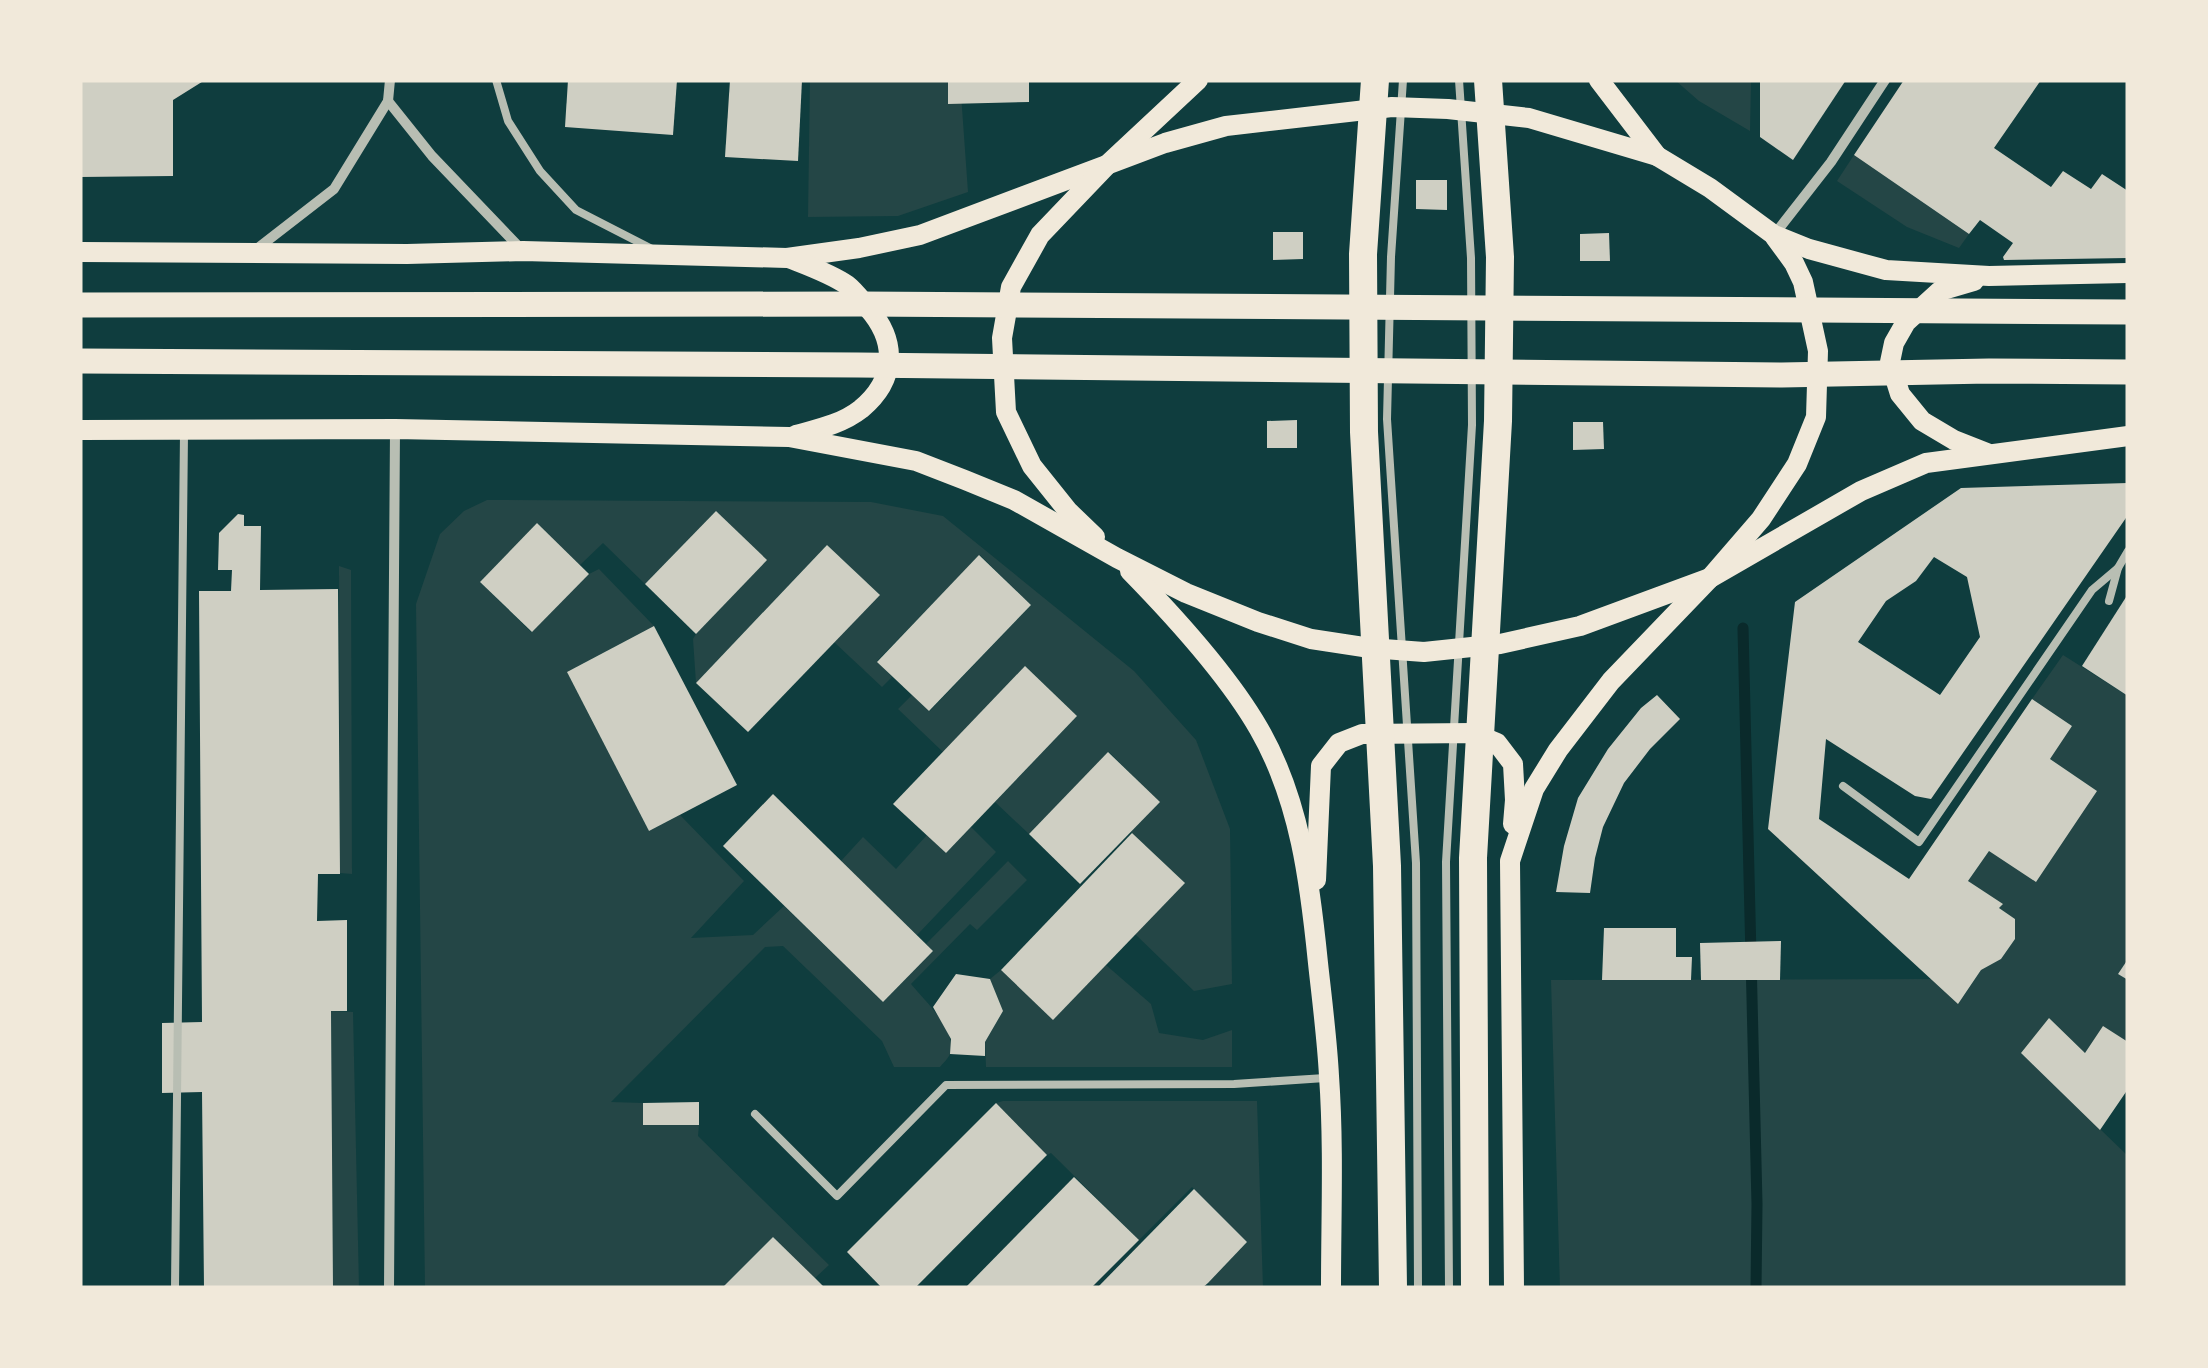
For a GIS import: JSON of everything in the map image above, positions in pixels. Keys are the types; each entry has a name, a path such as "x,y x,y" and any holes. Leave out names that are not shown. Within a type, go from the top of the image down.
{"highway":[{"path":"1375,80 1363,254 1364,432 1388,866 1393,1288"},
{"path":"1476,1288 1473,858 1498,421 1500,256 1488,80"}],"main road":[{"path":"1198,80 1107,164 1040,235 1011,287 1002,338 1006,412 1032,466 1068,511 1168,610 1214,666 1260,730 1286,785 1302,844 1313,918 1329,1078 1331,1288"},
{"path":"1598,80 1657,156"},
{"path":"80,252 523,251 787,258 920,235 1165,143 1226,126 1392,107 1529,118 1657,156 1710,188 1774,235 1808,250 1886,270 1989,276 2128,273"},
{"path":"1510,861 1534,789 1558,750 1611,681 1760,520 1797,464 1816,417 1818,351 1803,282 1774,235"},
{"path":"787,258 850,286 876,316 888,338 889,371 876,394 858,411 836,424 789,438"},
{"path":"1989,276 1940,291 1906,322 1894,343 1890,362 1900,394 1922,421 1989,454"},
{"path":"80,305 880,304 2128,312"},
{"path":"80,361 1762,375 2128,372"},
{"path":"80,430 395,429 789,438 916,461 1014,500 1186,593 1258,622 1311,639 1424,652 1500,644 1580,626 1710,578 1861,491 1926,463 2128,436"},
{"path":"1313,918 1321,766 1339,743 1362,734 1473,732 1496,742 1512,764 1516,800 1510,861 1514,1288"}],"street":[{"path":"254,252 334,188 388,101 390,80"},
{"path":"1774,235 1831,162 1885,80"},
{"path":"388,101 432,156 523,251"},
{"path":"389,1288 395,429"}],"lane":[{"path":"496,80 508,121 540,171 576,210 661,253"},
{"path":"1403,80 1391,258 1388,419 1416,863 1418,1288"},
{"path":"1449,1288 1446,862 1472,426 1471,258 1459,80"},
{"path":"176,1288 184,430"},
{"path":"2109,601 2118,568 2128,551"},
{"path":"1843,786 1919,842 2092,590 2118,568"},
{"path":"755,1114 838,1196 946,1085 1234,1084 1329,1078"}],"shaded area":[{"path":"810,80 960,80 968,192 898,216 808,217"},
{"path":"1675,80 1751,80 1750,131 1699,101"},
{"path":"1854,155 1969,234 1959,248 1907,227 1837,181"},
{"path":"487,500 871,502 943,516 1134,671 1196,740 1230,829 1232,984 1194,991 1135,934 1184,882 1131,832 1159,802 1109,752 1029,834 995,802 1077,716 1026,667 943,752 898,709 912,695 930,711 1031,605 980,555 877,661 892,677 882,687 834,642 879,594 827,545 696,683 693,639 766,560 716,511 645,584 603,543 580,565 537,523 480,582 531,632 589,574 599,569 654,626 567,672 649,831 680,815 744,881 691,938 753,935 784,906 883,1002 933,951 926,944 1008,861 1027,880 977,930 970,924 911,984 949,1036 950,1054 940,1067 894,1067 882,1041 783,946 765,947 611,1102 643,1103 643,1125 699,1125 698,1136 829,1265 815,1278 773,1237 722,1288 425,1288 416,604 440,534 464,511"},
{"path":"339,566 351,570 352,874 340,873"},
{"path":"2063,655 2128,696 2128,959 2118,974 2128,980 2128,1042 2085,1053 2049,1018 2022,1054 2128,1156 2128,1288 1560,1288 1551,980 1944,979 1963,997 1981,970 2001,959 2015,939 2015,919 1968,881 1989,851 2097,791 2050,759 2072,726 2032,699"},
{"path":"971,827 996,852 917,935 841,861 863,837 896,869 927,835 946,853"},
{"path":"1106,965 1151,1004 1159,1033 1203,1040 1232,1030 1232,1067 986,1067 985,1042 1003,1011 990,979 1001,970 1053,1019"},
{"path":"331,1011 353,1012 359,1288 333,1288"},
{"path":"1257,1101 1263,1288 1213,1288 1208,1283 1247,1242 1192,1187 1139,1240 996,1103"}],"building":[{"path":"80,80 205,80 173,100 173,176 80,177"},
{"path":"568,80 677,80 673,135 565,127"},
{"path":"730,80 802,80 798,161 725,157"},
{"path":"948,80 1029,80 1029,102 948,104"},
{"path":"1760,80 1846,80 1793,160 1760,137"},
{"path":"1904,80 2041,80 1994,148 2051,187 2063,171 2091,189 2102,174 2128,191 2128,258 2004,260 2013,243 1980,220 1969,234 1854,155"},
{"path":"1416,180 1447,180 1447,210 1416,209"},
{"path":"1273,232 1303,232 1303,259 1273,260"},
{"path":"1609,233 1610,261 1580,261 1580,234"},
{"path":"1297,420 1297,448 1267,448 1267,421"},
{"path":"1573,422 1603,422 1604,449 1573,450"},
{"path":"2128,483 2128,515 1931,799 1915,796 1826,739 1819,819 1909,879 2032,699 2072,726 2050,759 2097,791 2036,882 1989,851 1968,881 2003,904 1999,908 2015,919 2015,939 2001,959 1981,970 1958,1004 1768,829 1795,602 1961,488","holes":["1934,557 1967,577 1980,637 1940,695 1858,642 1886,601 1916,581"]},
{"path":"716,511 767,560 696,634 645,584"},
{"path":"238,514 244,515 244,526 261,526 260,590 338,589 340,874 318,874 317,921 347,920 347,1011 331,1011 333,1288 204,1288 202,1092 162,1093 162,1023 202,1022 199,591 231,591 232,570 218,570 219,533"},
{"path":"537,523 589,574 532,632 480,582"},
{"path":"827,545 880,595 748,732 696,683"},
{"path":"979,555 1031,605 929,711 877,662"},
{"path":"2128,594 2128,696 2082,666"},
{"path":"654,626 737,785 649,831 567,672"},
{"path":"1025,666 1077,716 946,853 893,804"},
{"path":"1657,695 1680,719 1624,783 1603,827 1590,893 1556,892 1578,798 1608,749 1641,708"},
{"path":"1108,752 1160,802 1080,884 1029,834"},
{"path":"773,794 933,951 883,1002 723,846"},
{"path":"1132,833 1185,883 1053,1020 1001,970"},
{"path":"1604,928 1676,928 1676,957 1692,957 1691,980 1602,980"},
{"path":"1781,941 1780,980 1701,980 1700,943"},
{"path":"2128,959 2128,980 2118,974"},
{"path":"956,974 990,979 1003,1011 985,1042 985,1056 950,1054 951,1039 933,1007"},
{"path":"2049,1018 2085,1053 2103,1026 2128,1042 2128,1089 2100,1130 2021,1053"},
{"path":"699,1102 699,1125 643,1125 643,1103"},
{"path":"996,1103 1047,1155 915,1288 882,1288 847,1252"},
{"path":"1074,1177 1139,1240 1091,1288 965,1288"},
{"path":"1194,1189 1247,1242 1208,1283 1202,1288 1097,1288"},
{"path":"773,1237 815,1278 825,1288 722,1288"}],"waterway":[{"path":"1743,628 1756,1288"}]}
